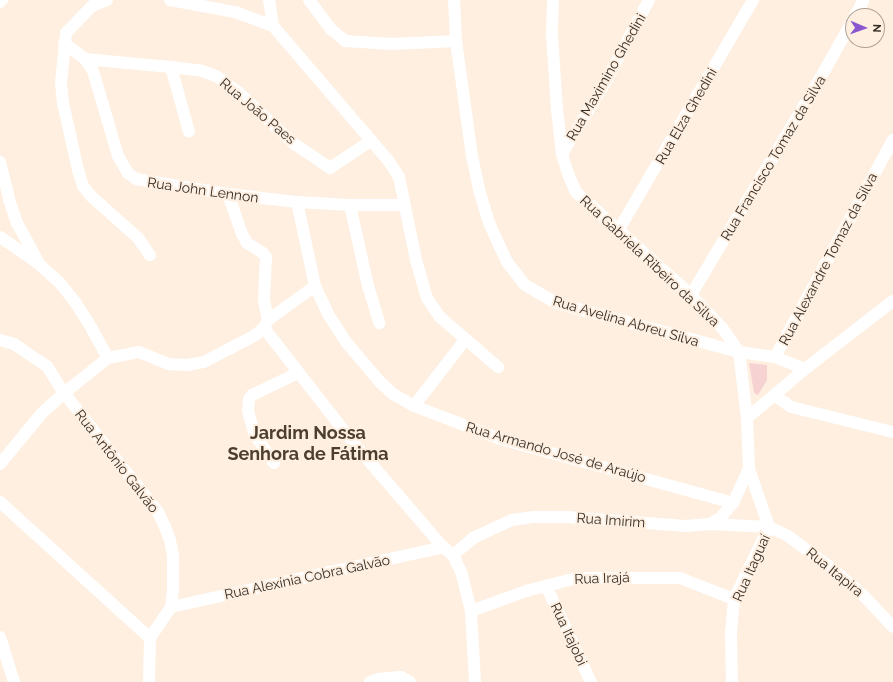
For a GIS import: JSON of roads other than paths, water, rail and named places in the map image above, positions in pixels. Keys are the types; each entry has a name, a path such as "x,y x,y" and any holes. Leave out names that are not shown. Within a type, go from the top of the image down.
{"street":[{"path":"108,0 92,6 66,33 61,82 63,103 83,186 91,196 138,238 150,255"},
{"path":"170,0 235,12 273,26 388,160 399,178 416,260 428,298 440,317 498,367"},
{"path":"269,0 273,26"},
{"path":"309,0 332,30 345,41 392,44 456,42"},
{"name":"Rua Avelina Abreu Silva","path":"454,0 456,42 472,156 480,193 489,223 508,262 526,285 556,304 739,352 775,357 805,370"},
{"name":"Rua Gabriela Ribeiro da Silva","path":"553,0 552,36 562,154 568,174 576,192 691,295 723,329 739,352"},
{"name":"Rua Maximino Ghedini","path":"562,154 605,83 650,0"},
{"name":"Rua Elza Ghedini","path":"618,231 753,0"},
{"name":"Rua Francisco Tomaz da Silva","path":"691,295 845,34"},
{"name":"Rua John Lennon","path":"64,43 85,59 93,71 118,156 128,173 142,181 228,194 297,202 350,205 405,205"},
{"name":"Rua João Paes","path":"85,59 202,71 216,76 229,84 293,143 330,168 372,140"},
{"path":"171,67 189,132"},
{"name":"Rua Alexandre Tomaz da Silva","path":"775,357 893,140"},
{"path":"0,162 9,200 17,223 40,265"},
{"path":"228,194 242,234 247,243 260,251 266,257 264,300 266,324 298,373 356,446 443,548 453,555 462,574 471,611 475,682"},
{"name":"Rua Armando José de Araújo","path":"297,202 315,286 328,314 346,342 393,394 414,406 501,439 733,503"},
{"path":"350,205 368,286 379,323"},
{"path":"0,237 40,265 59,282 75,302 88,322 108,358"},
{"path":"0,464 42,413 64,393 108,358 139,352 168,364 196,364 215,357 254,336 266,324 315,286"},
{"path":"747,418 893,301"},
{"name":"Rua Antônio Galvão","path":"0,340 14,344 47,366 64,393 158,512 170,540 173,556 173,590 171,607 150,638"},
{"path":"414,406 465,340"},
{"path":"739,352 747,418 749,469 769,527"},
{"path":"274,463 254,433 248,411 249,399 252,395 298,373"},
{"path":"774,395 791,407 893,432"},
{"path":"710,524 726,512 733,503 749,469"},
{"path":"0,502 150,638 149,682"},
{"name":"Rua Imirim","path":"453,555 473,538 493,528 512,520 534,517 566,517 686,526 710,524"},
{"name":"Rua Itapira","path":"710,524 769,527 788,536 834,570 864,596 893,627"},
{"name":"Rua Itaguaí","path":"732,682 731,633 734,599 769,527"},
{"name":"Rua Alexínia Cobra Galvão","path":"171,607 443,548"},
{"name":"Rua Irajá","path":"471,611 526,591 577,578 680,578 734,599"},
{"name":"Rua Itajobi","path":"546,586 590,682"},
{"path":"0,637 14,682"},
{"path":"370,682 378,679 401,677 410,682"}],"district":[{"name":"Jardim Nossa Senhora de Fátima","path":"308,444"}]}
